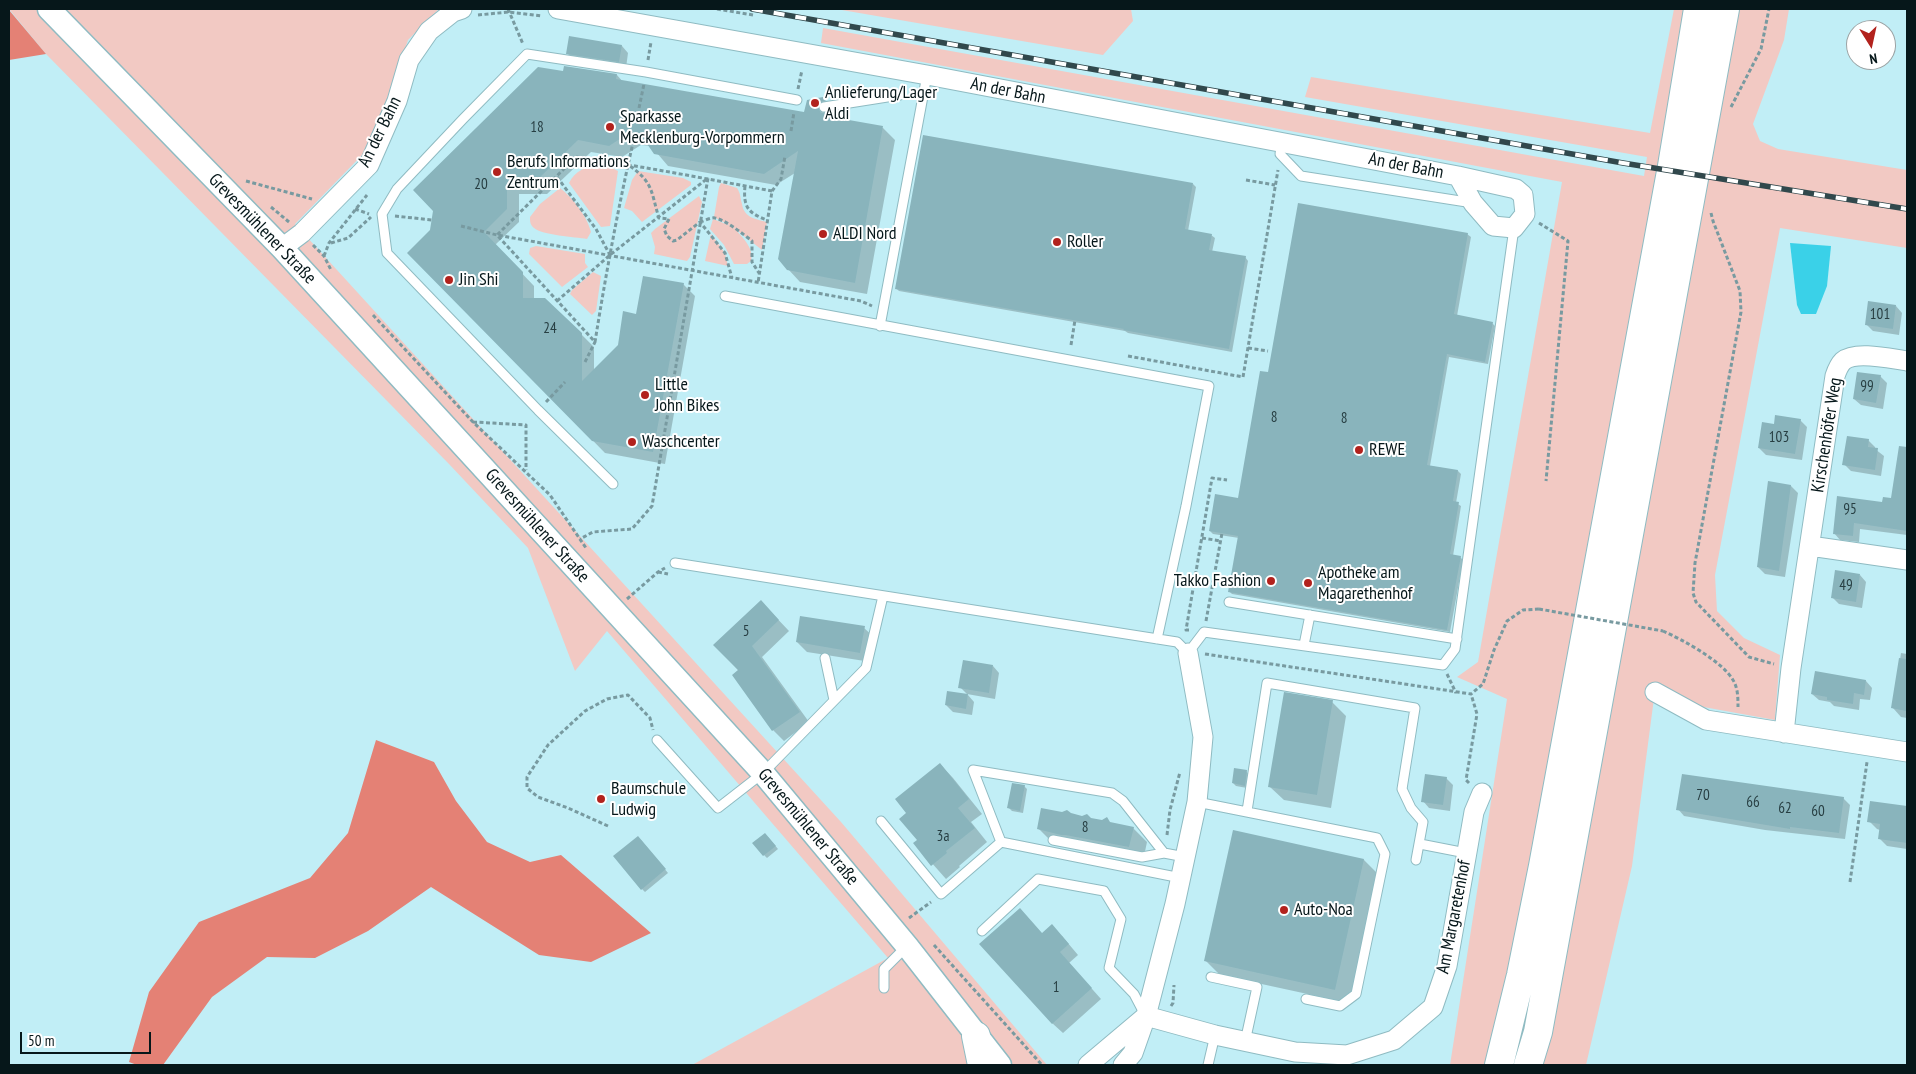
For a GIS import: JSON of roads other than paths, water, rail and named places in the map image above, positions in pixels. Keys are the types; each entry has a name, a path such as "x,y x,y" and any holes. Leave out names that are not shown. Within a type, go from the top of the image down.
{"highway":[{"path":"1499,1065 1521,975 1543,866 1668,186 1698,9"},
{"path":"1528,1065 1538,1032 1725,9"},
{"path":"976,1036 982,1065"}],"street":[{"name":"Grevesmühlener Straße","path":"49,9 282,248 763,773 907,946 1000,1065"},
{"name":"An der Bahn","path":"282,248 302,233 369,165 397,101 409,60 429,31 453,12 462,9"},
{"name":"An der Bahn","path":"558,9 926,75 1281,148 1458,176 1516,189 1523,195 1519,221 1494,226 1473,203 1458,176"},
{"name":"Kirschenhöfer Weg","path":"1784,732 1791,668 1835,376 1845,360 1868,356 1907,361"},
{"path":"1810,546 1907,560"},
{"path":"1123,1065 1133,1052 1146,1016 1198,802 1203,738 1188,653"},
{"path":"1655,692 1706,720 1907,752"},
{"name":"Am Margaretenhof","path":"1146,1016 1216,1035 1294,1052 1347,1055 1394,1040 1432,1007 1447,966 1474,812 1482,793"},
{"path":"1088,1065 1146,1016"}],"lane":[{"path":"613,484 538,410 387,253 382,214 397,190 527,54 646,72 797,100"},
{"path":"880,326 926,75"},
{"path":"824,107 900,95"},
{"path":"1281,148 1301,176 1473,203"},
{"path":"675,563 1177,642 1188,653 1204,632 1443,665 1455,649 1457,639 1519,221"},
{"path":"725,296 1209,386 1186,506 1157,639"},
{"path":"657,740 718,808 763,773 866,668 883,596"},
{"path":"1229,602 1457,639"},
{"path":"1304,645 1310,615"},
{"path":"825,658 834,700"},
{"path":"1247,811 1267,682 1415,708 1402,789 1412,808 1423,822 1416,860"},
{"path":"1001,842 973,770 1112,794 1123,801 1164,853"},
{"path":"1198,802 1377,838 1385,854 1356,994 1340,1006 1306,999"},
{"path":"881,820 941,894 1001,842"},
{"path":"1052,840 1142,858 1164,853 1185,857"},
{"path":"1001,842 1180,878"},
{"path":"1420,844 1466,853"},
{"path":"982,931 1038,879 1104,891 1121,919 1109,968 1134,994 1146,1016"},
{"path":"884,988 884,969 907,946"},
{"path":"1211,977 1257,987 1245,1042"},
{"path":"1208,1065 1216,1035"}],"water":[{"path":"1790,243 1831,246 1827,286 1816,314 1801,314 1797,305"}],"railway":[{"path":"752,9 1623,163 1907,209"}],"place":[{"name":"Anlieferung/Lager Aldi","path":"815,103"},
{"name":"Sparkasse Mecklenburg-Vorpommern","path":"610,127"},
{"name":"Berufs Informations Zentrum","path":"497,172"},
{"name":"ALDI Nord","path":"823,234"},
{"name":"Roller","path":"1057,242"},
{"name":"Jin Shi","path":"449,280"},
{"name":"Little John Bikes","path":"645,395"},
{"name":"Waschcenter","path":"632,442"},
{"name":"REWE","path":"1359,450"},
{"name":"Takko Fashion","path":"1271,581"},
{"name":"Apotheke am Magarethenhof","path":"1308,583"},
{"name":"Baumschule Ludwig","path":"601,799"},
{"name":"Auto-Noa","path":"1284,910"}]}
